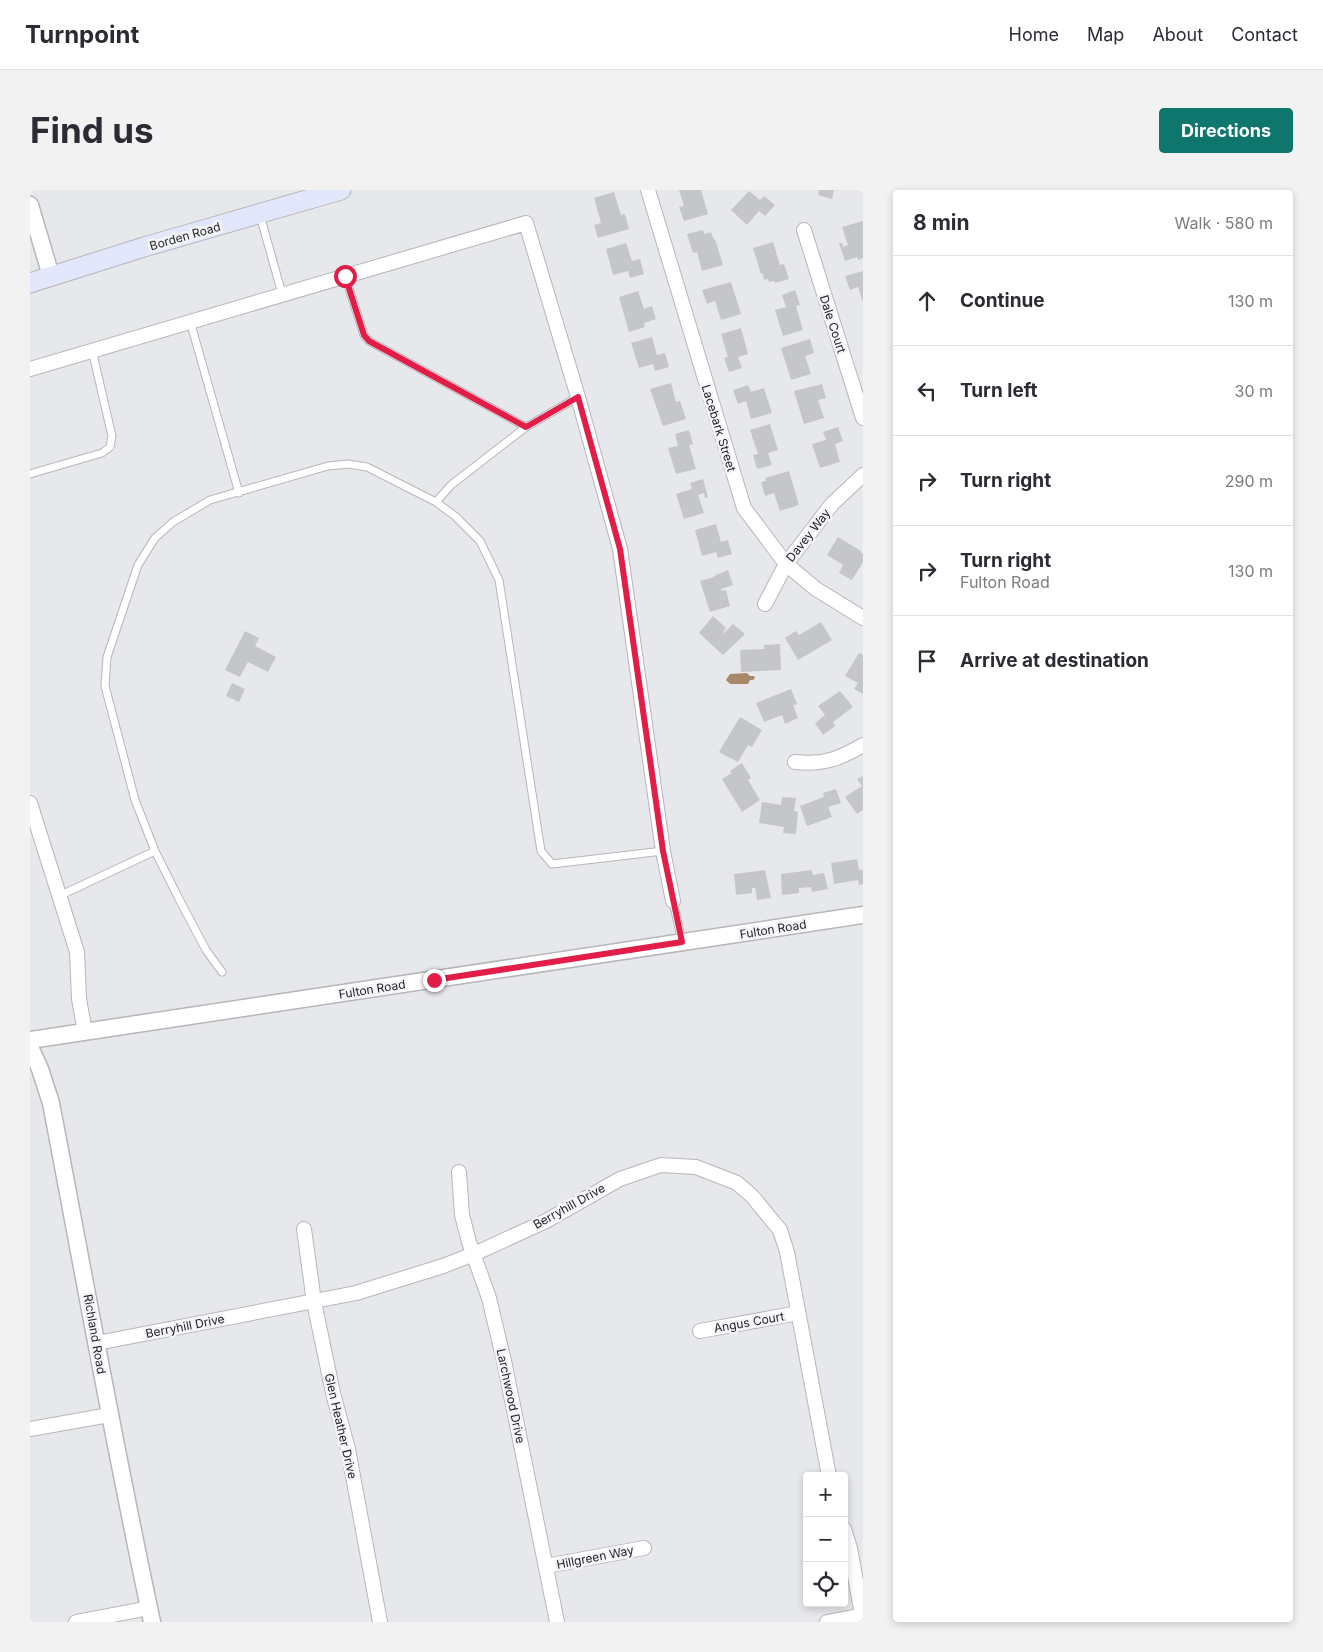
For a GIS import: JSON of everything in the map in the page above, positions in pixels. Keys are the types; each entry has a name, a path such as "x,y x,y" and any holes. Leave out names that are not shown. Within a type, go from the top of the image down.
{"main road":[{"name":"Borden Road","path":"30,283 341,190"}],"street":[{"name":"Lacebark Street","path":"648,190 744,508 786,564 816,588 863,618"},
{"path":"30,205 51,276"},
{"path":"30,369 526,223 578,397 620,549 663,851 673,901"},
{"name":"Dale Court","path":"804,230 863,418"},
{"name":"Davey Way","path":"765,604 786,564 832,504 863,475"},
{"path":"796,762 812,763 840,758 863,745"},
{"path":"30,803 77,952 79,999 85,1032"},
{"name":"Fulton Road","path":"30,1040 863,915"},
{"name":"Richland Road","path":"30,1047 40,1069 51,1103 109,1415 150,1615"},
{"name":"Berryhill Drive","path":"97,1343 356,1293 443,1266 474,1254 546,1221 620,1179 661,1165 696,1167 737,1183 752,1196 780,1230 787,1252 828,1472"},
{"name":"Larchwood Drive","path":"459,1172 462,1215 489,1298 504,1361 556,1622"},
{"name":"Glen Heather Drive","path":"304,1229 314,1302 332,1393 348,1449 380,1622"},
{"name":"Angus Court","path":"700,1331 798,1313"},
{"path":"30,1428 109,1415"},
{"path":"827,1622 863,1615 848,1542"},
{"name":"Hillgreen Way","path":"546,1566 644,1548"},
{"path":"76,1622 150,1615"}],"lane":[{"path":"260,214 282,294"},
{"path":"345,276 364,335 369,341 526,427"},
{"path":"190,321 239,493"},
{"path":"30,474 102,453 110,447 112,436 92,350"},
{"path":"436,502 451,485 526,427 578,397"},
{"path":"222,972 206,950 156,851 135,800 105,686 107,657 138,565 156,538 173,522 210,500 328,466 348,464 367,467 436,502 455,516 480,541 499,580 541,851 552,864 663,851"},
{"path":"59,896 156,851"},
{"path":"673,901 682,942"}],"shaded area":[{"path":"747,673 755,678 750,680 748,684 730,684 726,680 730,674"}],"building":[{"path":"679,190 701,190 708,214 684,221 679,207 684,206"},
{"path":"819,190 834,190 832,199 818,195"},
{"path":"749,191 760,200 764,196 775,205 765,216 759,211 747,225 731,210"},
{"path":"614,192 621,215 625,214 629,229 598,238 594,225 601,223 594,198"},
{"path":"863,221 863,258 858,260 857,257 845,261 839,243 842,243 843,247 848,245 842,227"},
{"path":"703,230 704,234 711,232 715,239 723,265 702,271 697,252 693,253 687,234"},
{"path":"773,242 780,265 784,264 789,279 775,283 774,281 769,282 768,279 764,280 753,248"},
{"path":"626,243 632,261 640,259 644,274 630,278 628,271 613,275 606,249"},
{"path":"863,271 863,302 858,287 850,290 845,276"},
{"path":"731,282 741,314 721,320 715,301 707,304 702,290"},
{"path":"795,290 800,305 796,306 803,330 783,336 775,310 786,307 782,295"},
{"path":"638,291 644,309 652,306 656,319 644,323 645,327 629,332 619,297"},
{"path":"741,328 748,354 738,357 742,368 729,372 724,358 728,357 721,334"},
{"path":"652,337 657,355 665,353 669,367 655,371 653,364 639,368 631,343"},
{"path":"810,339 814,353 805,356 811,374 791,380 781,348"},
{"path":"671,383 676,402 680,401 686,419 663,426 650,389"},
{"path":"822,384 826,398 818,400 824,418 804,424 794,391"},
{"path":"748,385 751,392 764,388 772,413 751,419 746,401 738,404 733,390"},
{"path":"770,424 778,450 768,453 772,465 757,469 753,455 758,454 750,430"},
{"path":"838,427 843,441 835,444 840,462 820,468 812,444 826,440 823,432"},
{"path":"689,430 693,444 689,445 696,469 676,474 668,448 678,446 675,434"},
{"path":"789,471 799,505 780,511 774,493 765,496 761,482 766,481 765,478"},
{"path":"703,479 708,497 705,498 704,493 698,495 704,513 684,519 676,494 692,489 690,483"},
{"path":"716,524 721,542 728,540 732,554 718,558 716,552 702,556 695,530"},
{"path":"838,537 863,554 863,562 852,580 839,573 843,565 827,555"},
{"path":"728,570 733,585 721,589 721,591 726,590 730,606 710,612 700,581"},
{"path":"713,616 726,628 724,633 733,624 745,634 723,655 699,633"},
{"path":"821,622 832,640 798,660 785,638 796,631 799,635"},
{"path":"245,631 259,638 255,646 276,657 268,672 248,662 240,677 225,670"},
{"path":"780,644 781,670 741,672 740,650 764,649 764,645"},
{"path":"859,653 863,655 863,694 854,689 858,683 845,676"},
{"path":"232,683 245,689 239,702 226,696"},
{"path":"791,689 797,704 793,705 798,718 785,724 782,715 764,722 756,703"},
{"path":"840,691 853,707 833,722 835,726 823,735 815,723 825,715 818,706"},
{"path":"740,717 762,730 752,747 748,745 738,762 719,752"},
{"path":"742,763 751,778 748,780 760,800 742,812 722,779 732,773 730,771"},
{"path":"863,776 863,810 857,814 845,797 862,786 857,779"},
{"path":"836,789 841,803 828,807 832,817 807,826 800,806 824,797 823,793"},
{"path":"782,797 796,798 794,811 798,812 796,834 783,833 784,827 759,823 762,802 781,805"},
{"path":"857,859 859,870 863,870 863,884 859,885 858,880 834,884 831,863"},
{"path":"765,870 771,898 757,900 755,888 752,888 752,893 736,895 734,874"},
{"path":"812,870 813,875 824,873 828,889 812,892 811,887 799,888 799,893 782,895 781,874"}],"route":[{"path":"345,276 364,335 369,341 526,427 578,397 620,549 663,851 682,942 434,980"}]}
